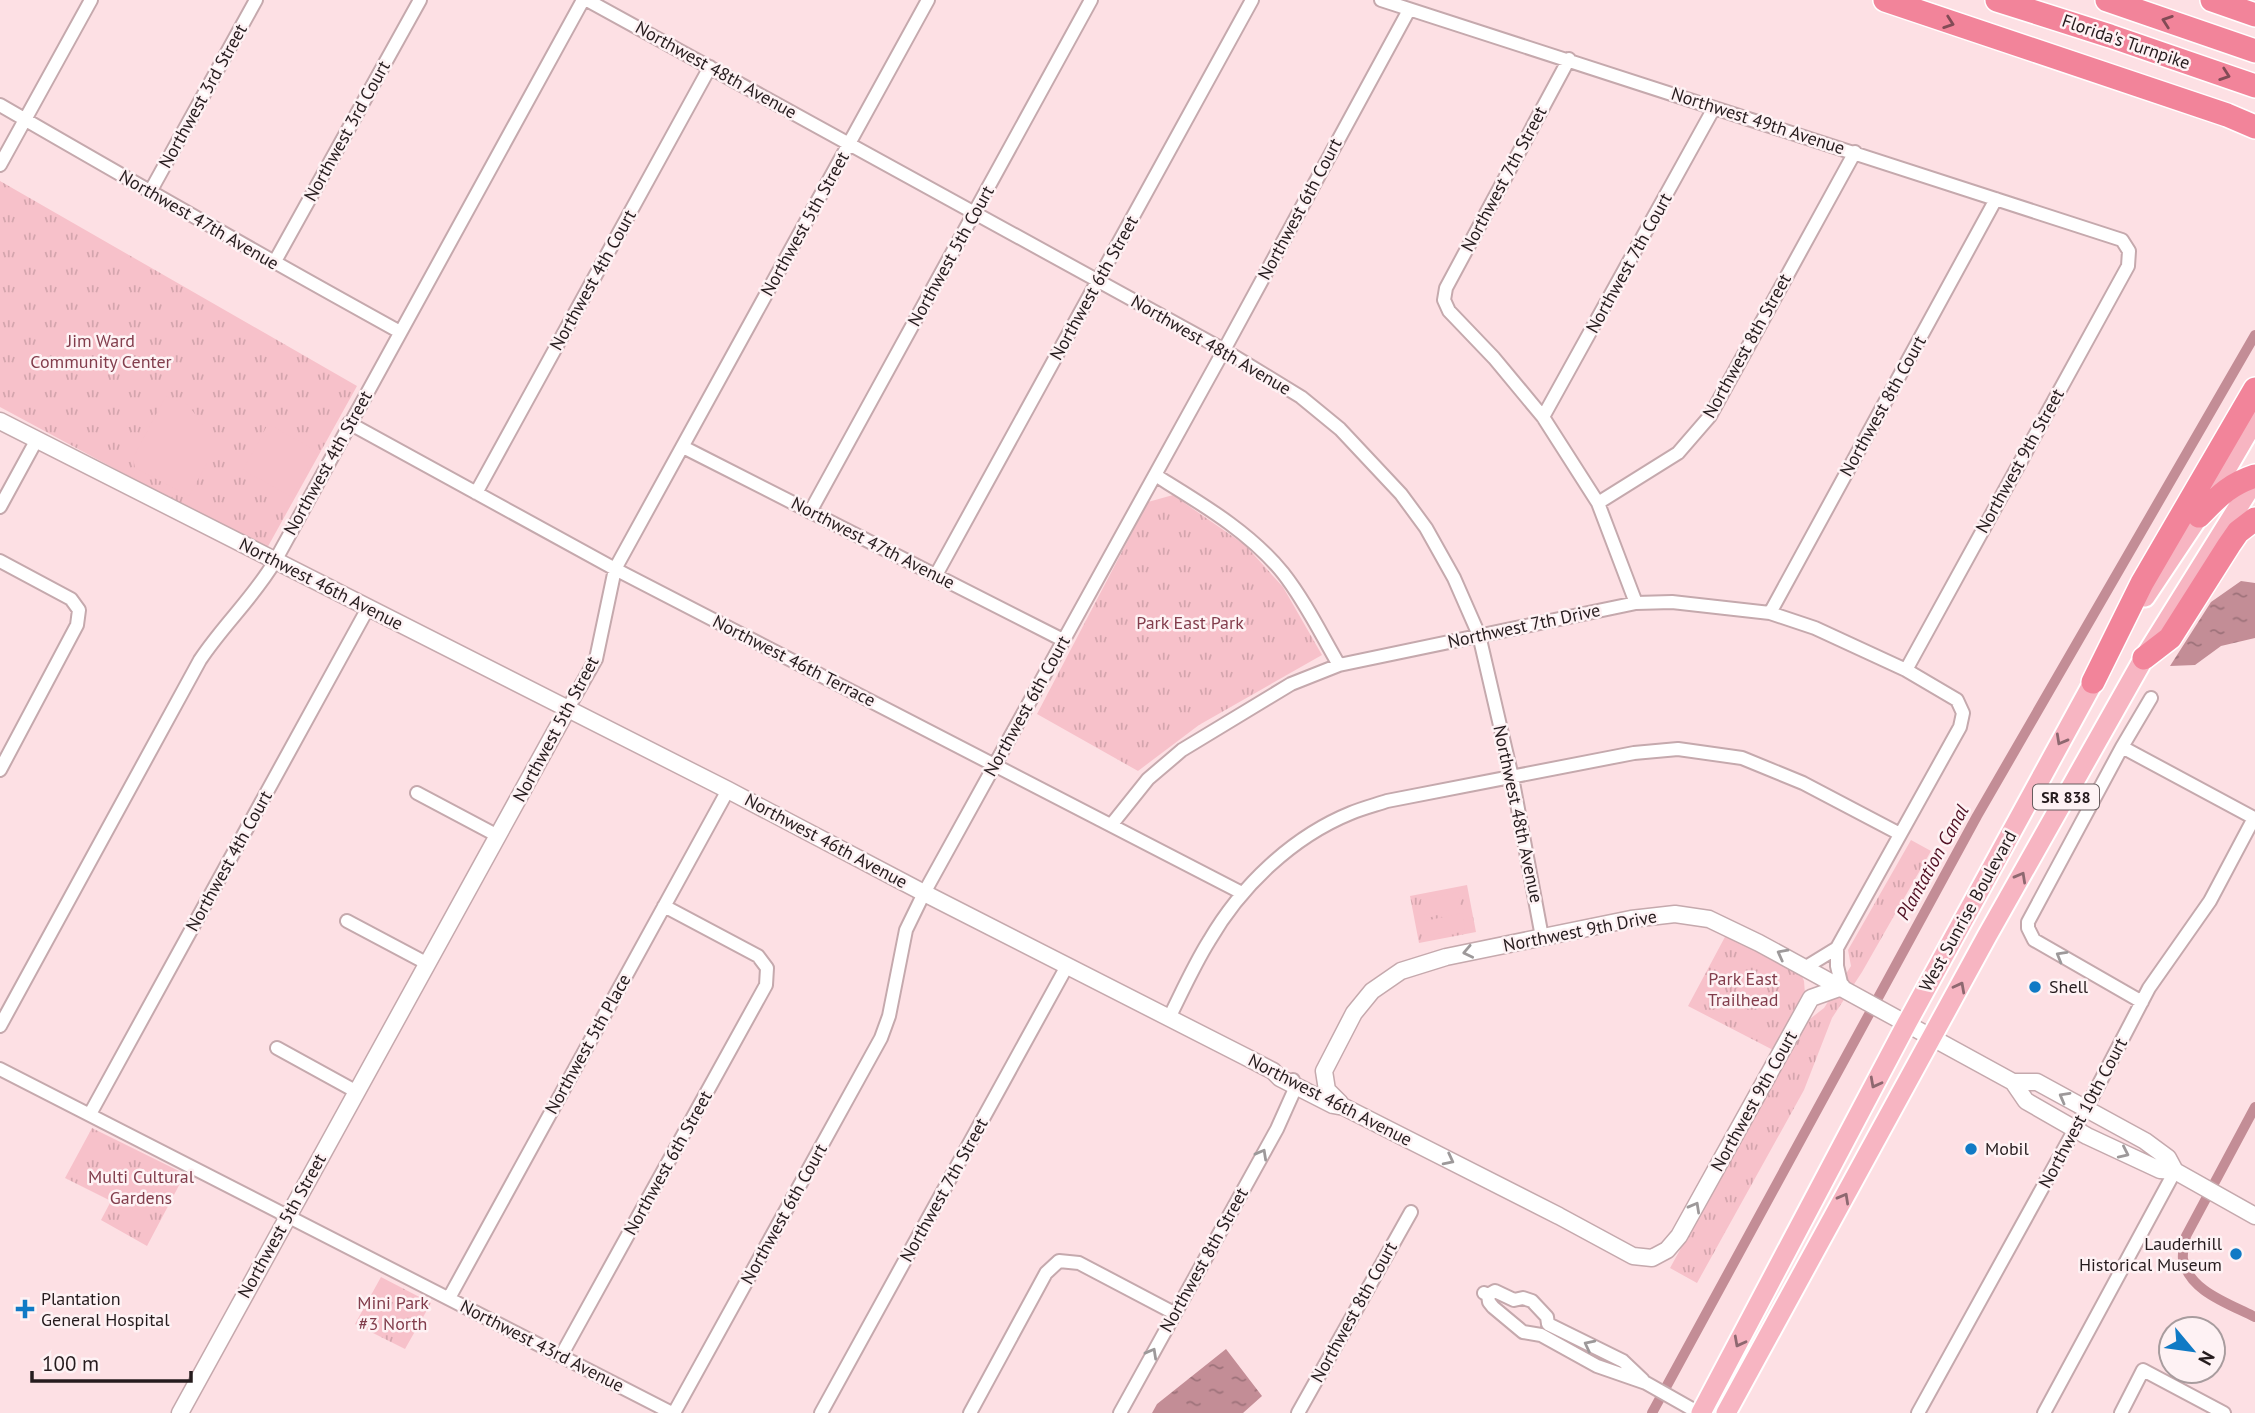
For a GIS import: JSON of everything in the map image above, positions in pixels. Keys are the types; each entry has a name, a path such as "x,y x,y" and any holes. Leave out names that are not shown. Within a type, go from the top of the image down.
{"highway":[{"path":"1885,0 2227,115 2255,127"},
{"name":"Florida's Turnpike","path":"1997,0 2255,86"},
{"name":"Florida's Turnpike","path":"2107,0 2255,51"},
{"path":"2212,0 2255,15"},
{"path":"2093,682 2142,583 2255,389"},
{"path":"2199,516 2235,482 2255,478"},
{"path":"2144,658 2170,638 2238,532 2255,519"}],"main road":[{"name":"West Sunrise Boulevard","path":"1695,1410 1716,1386 1907,1023 2093,682 2130,620 2199,516 2255,420"},
{"name":"West Sunrise Boulevard","path":"1726,1413 2144,658 2255,478"},
{"path":"1716,1386 1716,1413"}],"street":[{"path":"0,165 91,0"},
{"name":"Northwest 3rd Street","path":"150,192 256,0"},
{"name":"Northwest 3rd Court","path":"274,263 420,0"},
{"name":"Northwest 48th Avenue","path":"584,0 1224,350 1301,397 1340,429 1371,460 1426,527 1454,578 1479,635 1512,777 1542,937"},
{"name":"Northwest 4th Street","path":"0,1026 200,660 218,633 250,598 275,561 584,0"},
{"name":"Northwest 5th Court","path":"810,512 1091,0"},
{"name":"Northwest 6th Street","path":"936,575 1252,0"},
{"name":"Northwest 49th Avenue","path":"1381,0 2122,240 2129,251"},
{"name":"Northwest 5th Street","path":"180,1413 596,659 615,569 925,1"},
{"name":"Northwest 6th Court","path":"673,1413 881,1038 890,1016 906,930 924,893 1409,10"},
{"name":"Northwest 7th Street","path":"1543,417 1494,358 1449,311 1444,300 1446,288 1569,59"},
{"name":"Northwest 4th Court","path":"476,493 710,67"},
{"name":"Northwest 47th Avenue","path":"0,105 274,263 400,332"},
{"name":"Northwest 7th Court","path":"1543,417 1714,108"},
{"name":"Northwest 8th Street","path":"1598,503 1678,453 1710,416 1855,152"},
{"name":"Northwest 8th Court","path":"1770,613 1996,199"},
{"name":"Northwest 9th Street","path":"1906,670 2128,266 2129,251"},
{"path":"1543,417 1598,503 1636,603"},
{"name":"Northwest 46th Avenue","path":"0,421 1273,1071 1280,1071 1333,1105 1344,1107 1633,1256 1652,1258"},
{"name":"Northwest 46th Terrace","path":"349,423 615,569 1242,893"},
{"path":"0,508 36,441"},
{"name":"Northwest 47th Avenue","path":"683,447 1063,640"},
{"path":"1155,475 1245,535 1282,572 1339,665"},
{"path":"0,561 71,599 79,610 77,625 0,770"},
{"name":"Northwest 7th Drive","path":"1112,824 1148,779 1182,750 1290,684 1339,665 1636,603 1697,604 1770,613 1826,632 1906,670 1957,701 1963,713 1960,727 1900,834"},
{"name":"Northwest 4th Court","path":"90,1114 368,608"},
{"path":"2142,1002 2034,940 2028,922 2151,698"},
{"path":"2122,747 2254,818"},
{"path":"1169,1018 1208,942 1242,893 1271,865 1310,835 1350,813 1387,801 1634,753 1678,748 1742,758 1802,783 1900,834 1837,948 1837,966 1843,988 1811,998 1806,967 1837,948"},
{"name":"Northwest 5th Place","path":"449,1298 727,790"},
{"path":"417,793 498,836"},
{"name":"Northwest 10th Court","path":"1918,1413 2086,1109 2149,988 2210,901 2254,818"},
{"name":"Northwest 6th Street","path":"561,1356 766,985 767,968 758,956 664,906"},
{"name":"Northwest 9th Drive","path":"1324,1071 1354,1013 1372,991 1401,971 1447,957 1542,937 1631,919 1675,914 1709,919 1806,967 1907,1023"},
{"path":"347,921 428,964"},
{"name":"Northwest 7th Street","path":"821,1413 1067,966"},
{"name":"Northwest 9th Court","path":"1652,1258 1667,1250 1679,1236 1811,998"},
{"path":"1907,1023 2013,1082 2026,1101 2075,1129 2160,1170 2175,1171 2255,1216"},
{"path":"277,1048 357,1092"},
{"name":"Northwest 43rd Avenue","path":"0,1069 673,1413"},
{"path":"1292,1079 1308,1079 1324,1071 1327,1090 1344,1107"},
{"name":"Northwest 8th Street","path":"1120,1413 1287,1106 1294,1091 1292,1079"},
{"path":"2013,1082 2037,1082 2145,1141 2168,1158 2175,1171"},
{"path":"1287,1106 1299,1096 1315,1095"},
{"path":"2044,1413 2175,1171"},
{"name":"Northwest 8th Court","path":"1298,1413 1411,1212"},
{"path":"970,1413 1046,1273 1059,1261 1079,1263 1174,1313"},
{"path":"1646,1382 1623,1361 1548,1324 1547,1317 1532,1301 1523,1298 1514,1300 1495,1291 1486,1294 1489,1302 1523,1332 1541,1335 1597,1366 1646,1382 1695,1410"},
{"path":"1505,1317 1514,1300"},
{"path":"2121,1413 2143,1370 2224,1413"}],"green space":[{"name":"Jim Ward Community Center","path":"0,181 357,386 266,550 0,407"},
{"path":"166,396 188,405 205,427 207,463 189,496 135,468 133,458"},
{"path":"268,424 317,451 292,497 243,470"},
{"name":"Park East Park","path":"1173,495 1245,545 1283,587 1322,655 1199,725 1138,771 1037,714 1148,502"},
{"path":"1911,840 1931,851 1862,972 1832,1018 1804,1090 1697,1283 1670,1268 1806,1022 1824,1008 1851,966 1848,950"},
{"path":"1467,885 1476,932 1419,943 1410,896"},
{"path":"1458,892 1461,908 1424,915 1421,900"},
{"path":"1462,913 1465,929 1428,936 1425,921"},
{"name":"Park East Trailhead","path":"1726,935 1784,966 1795,961 1804,981 1805,994 1775,1051 1688,1006"},
{"name":"Multi Cultural Gardens","path":"92,1128 185,1174 147,1246 101,1220 111,1201 65,1178"},
{"name":"Mini Park #3 North","path":"381,1277 431,1303 405,1349 355,1324"}],"water":[{"path":"2241,581 2255,583 2255,638 2221,646 2195,665 2170,666 2211,602"},
{"path":"1226,1349 1262,1396 1243,1413 1152,1413 1157,1404"}],"waterway":[{"name":"Plantation Canal","path":"1652,1413 1977,816 2255,335"},
{"path":"2255,1107 2186,1236 2183,1256 2187,1270 2201,1288 2255,1317"}],"place":[{"name":"Shell","path":"2035,987"},
{"name":"Mobil","path":"1971,1149"},
{"name":"Lauderhill Historical Museum","path":"2236,1254"},
{"name":"Plantation General Hospital","path":"25,1309"}]}
